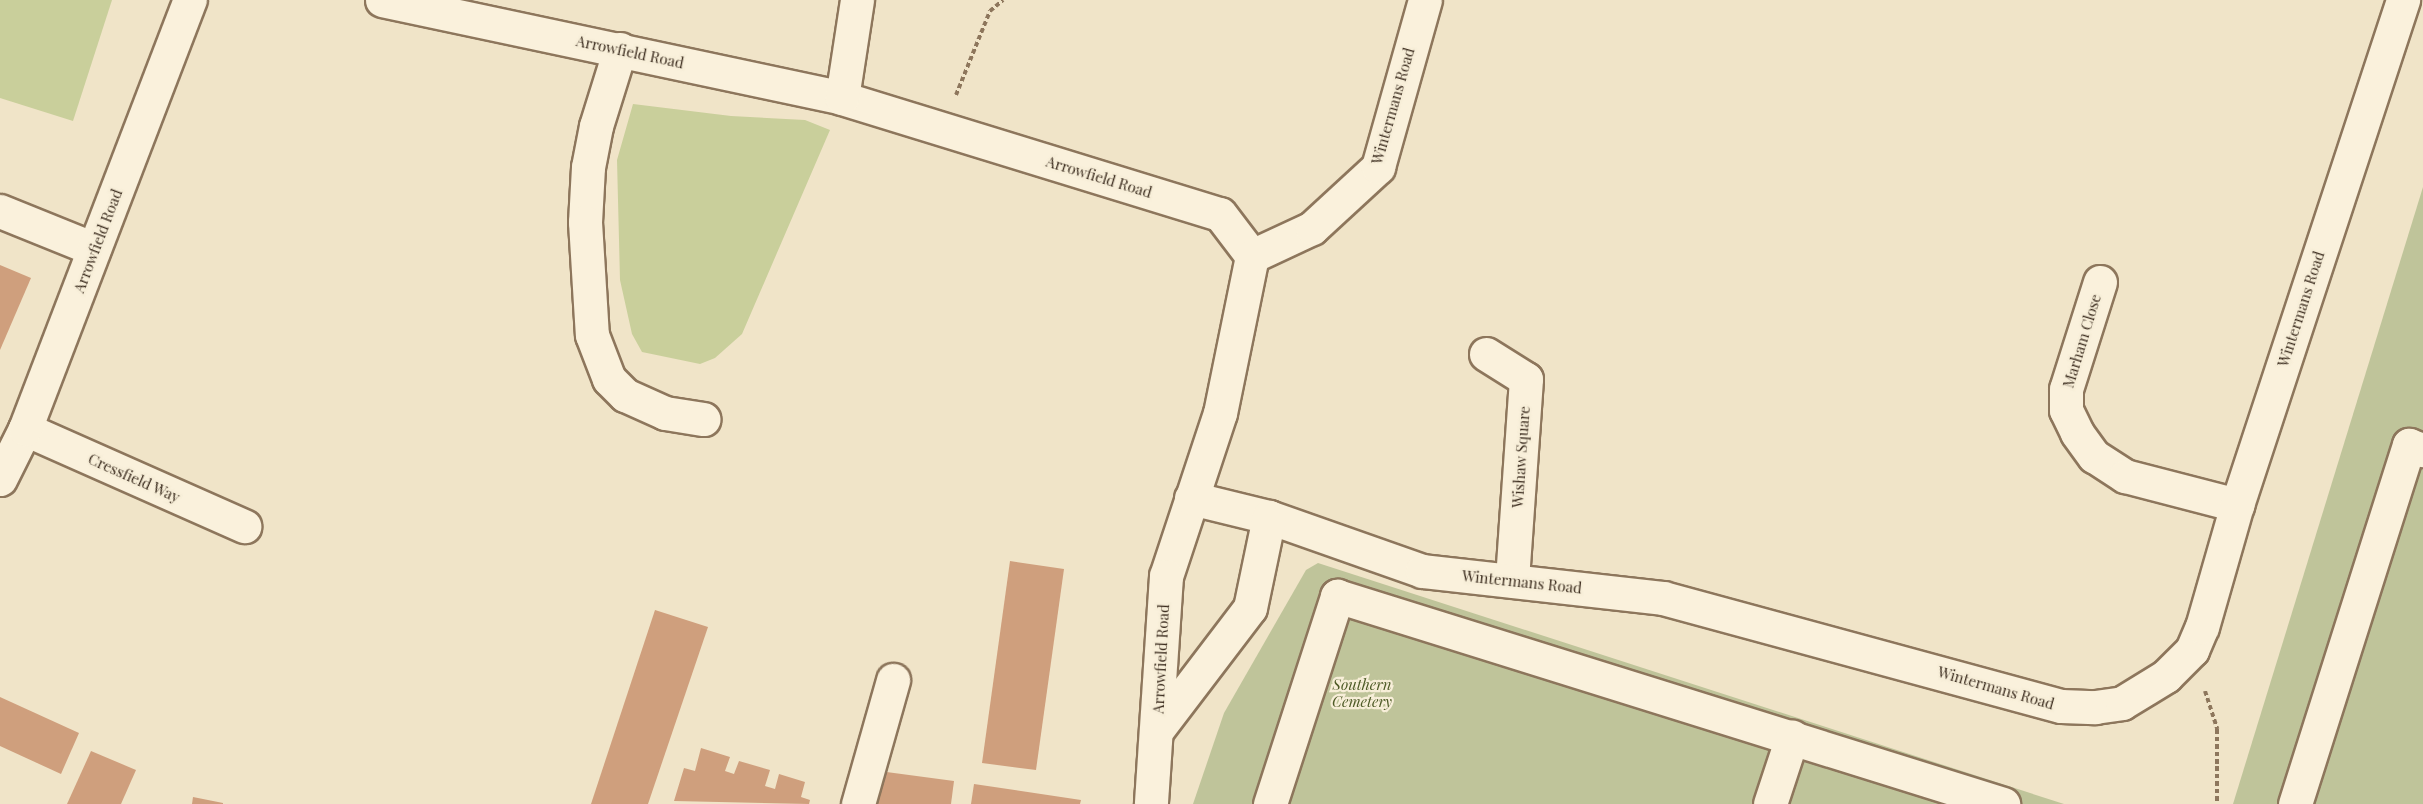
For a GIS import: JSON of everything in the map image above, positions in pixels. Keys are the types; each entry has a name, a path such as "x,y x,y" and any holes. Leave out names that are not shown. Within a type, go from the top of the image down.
{"street":[{"name":"Arrowfield Road","path":"0,479 25,429 190,0"},
{"name":"Arrowfield Road","path":"382,0 842,98 1220,214 1252,256 1220,413 1166,576 1151,804"},
{"path":"842,98 857,0"},
{"name":"Wintermans Road","path":"1252,256 1312,228 1378,167 1425,0"},
{"name":"Wintermans Road","path":"1191,498 1269,517 1422,571 1663,598 2061,706 2095,707 2122,703 2166,676 2192,650 2237,505 2403,0"},
{"path":"620,49 596,126 588,167 585,222 592,335 609,379 625,395 665,413 704,419"},
{"path":"0,211 94,249"},
{"name":"Marham Close","path":"2100,282 2067,389 2066,410 2077,433 2094,456 2125,476 2237,505"},
{"name":"Wishaw Square","path":"1486,354 1526,379 1512,581"},
{"name":"Cressfield Way","path":"25,429 244,526"},
{"path":"2295,804 2409,445 2423,450"},
{"path":"1157,730 1250,608 1269,517"},
{"path":"1270,804 1337,596 2003,804"},
{"path":"858,804 893,680"},
{"path":"1770,804 1792,737"}],"path":[{"path":"942,129 990,10 1003,0"},
{"path":"2192,650 2217,729 2217,804"}],"green space":[{"path":"0,0 112,0 73,121 0,98"},
{"path":"633,104 731,116 805,120 830,130 742,334 715,358 700,364 642,352 632,334 620,280 617,160"},
{"path":"2423,187 2423,804 2233,804"},
{"name":"Southern Cemetery","path":"1318,563 2064,804 1193,804 1224,713 1306,570"}],"building":[{"path":"0,265 31,278 0,350"},
{"path":"1010,561 1064,569 1036,770 982,763"},
{"path":"655,610 708,627 648,804 591,804"},
{"path":"0,697 79,733 61,774 0,746"},
{"path":"701,748 730,757 725,771 734,774 739,761 770,770 765,786 775,789 779,774 805,782 801,797 810,800 809,804 674,801 684,768 695,771"},
{"path":"91,751 136,770 121,804 67,804"},
{"path":"879,771 954,781 951,804 875,804"},
{"path":"974,784 1081,800 1080,804 971,804"},
{"path":"193,797 223,803 223,804 192,804"}]}
